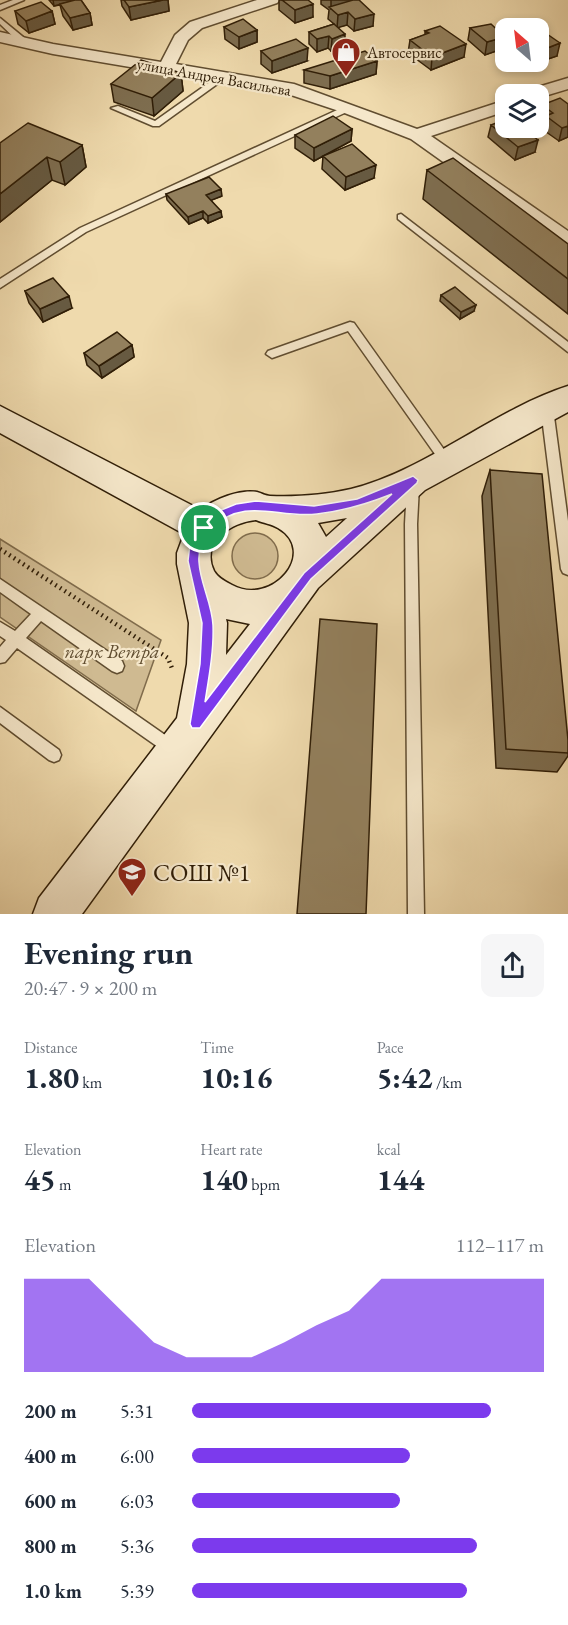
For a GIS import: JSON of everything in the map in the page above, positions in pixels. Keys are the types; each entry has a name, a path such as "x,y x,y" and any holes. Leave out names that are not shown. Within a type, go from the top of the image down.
{"main road":[{"path":"186,738 206,664 207,623 194,561 196,544 204,528 218,516 236,508 256,506 314,511 358,503 413,480 557,404"},
{"path":"0,418 204,528"},
{"path":"199,578 217,597 244,607 264,607 282,601 413,480"},
{"path":"55,914 302,583 312,560 310,543 297,523 275,509"}],"street":[{"path":"166,68 181,38 196,25 272,0"},
{"name":"улица Андрея Васильева","path":"0,37 288,88 348,108 417,135 568,242"},
{"path":"549,89 568,83"},
{"path":"417,135 495,109"}],"lane":[{"path":"0,8 20,0"},
{"path":"0,20 25,43"},
{"path":"115,108 156,124 223,77"},
{"path":"0,284 83,230 348,108"},
{"path":"401,217 568,348"},
{"path":"272,354 350,326 446,461"},
{"path":"557,404 568,569"},
{"path":"413,480 411,524 416,914"},
{"path":"0,585 117,666"},
{"path":"0,657 40,613"},
{"path":"0,628 186,738"},
{"path":"0,714 54,755"}],"path":[{"path":"0,549 168,658 177,680"}],"green space":[{"path":"255,533 264,534 272,539 277,547 277,565 272,573 264,578 255,579 246,578 238,573 233,565 232,556 233,547 238,539 246,534"},
{"name":"парк Ветра","path":"0,539 161,640 136,711 0,617"}],"building":[{"path":"81,0 90,13 70,18 60,4"},
{"path":"124,0 163,0 129,7"},
{"path":"282,0 308,0 313,4 295,10"},
{"path":"359,0 374,14 355,19 348,12 338,15 329,7"},
{"path":"41,2 52,11 26,21 15,11"},
{"path":"243,19 257,30 239,37 224,27"},
{"path":"334,24 345,34 332,39 329,36 317,39 309,32"},
{"path":"491,24 495,28 495,40 487,42 470,28"},
{"path":"440,26 466,44 432,57 410,40 429,33 425,31"},
{"path":"549,35 560,43 549,47"},
{"path":"296,39 308,48 272,61 261,51"},
{"path":"365,51 377,61 330,76 304,70"},
{"path":"141,60 181,73 152,98 111,84"},
{"path":"560,98 568,104 568,126 562,128 549,118 549,115 553,113 549,110 549,102"},
{"path":"333,116 352,129 314,148 295,135"},
{"path":"28,123 82,145 60,162 47,157 0,194 0,143"},
{"path":"507,138 536,138 538,140 518,147"},
{"path":"352,144 376,165 346,177 323,156"},
{"path":"453,158 568,244 568,279 427,170"},
{"path":"209,177 221,189 206,195 221,211 208,216 203,211 188,217 166,194"},
{"path":"53,278 69,296 40,309 25,291"},
{"path":"455,287 476,305 461,312 441,295"},
{"path":"117,332 132,345 99,366 84,353"},
{"path":"490,470 542,474 568,753 506,749"},
{"path":"320,619 377,624 366,914 297,914"}],"place":[{"name":"Автосервис","path":"346,78"},
{"name":"СОШ №1","path":"132,898"}],"route":[{"path":"413,480 307,576 196,724 206,664 207,623 194,561 196,544 204,528 218,516 236,508 256,506 314,511 358,503 413,480"}]}
